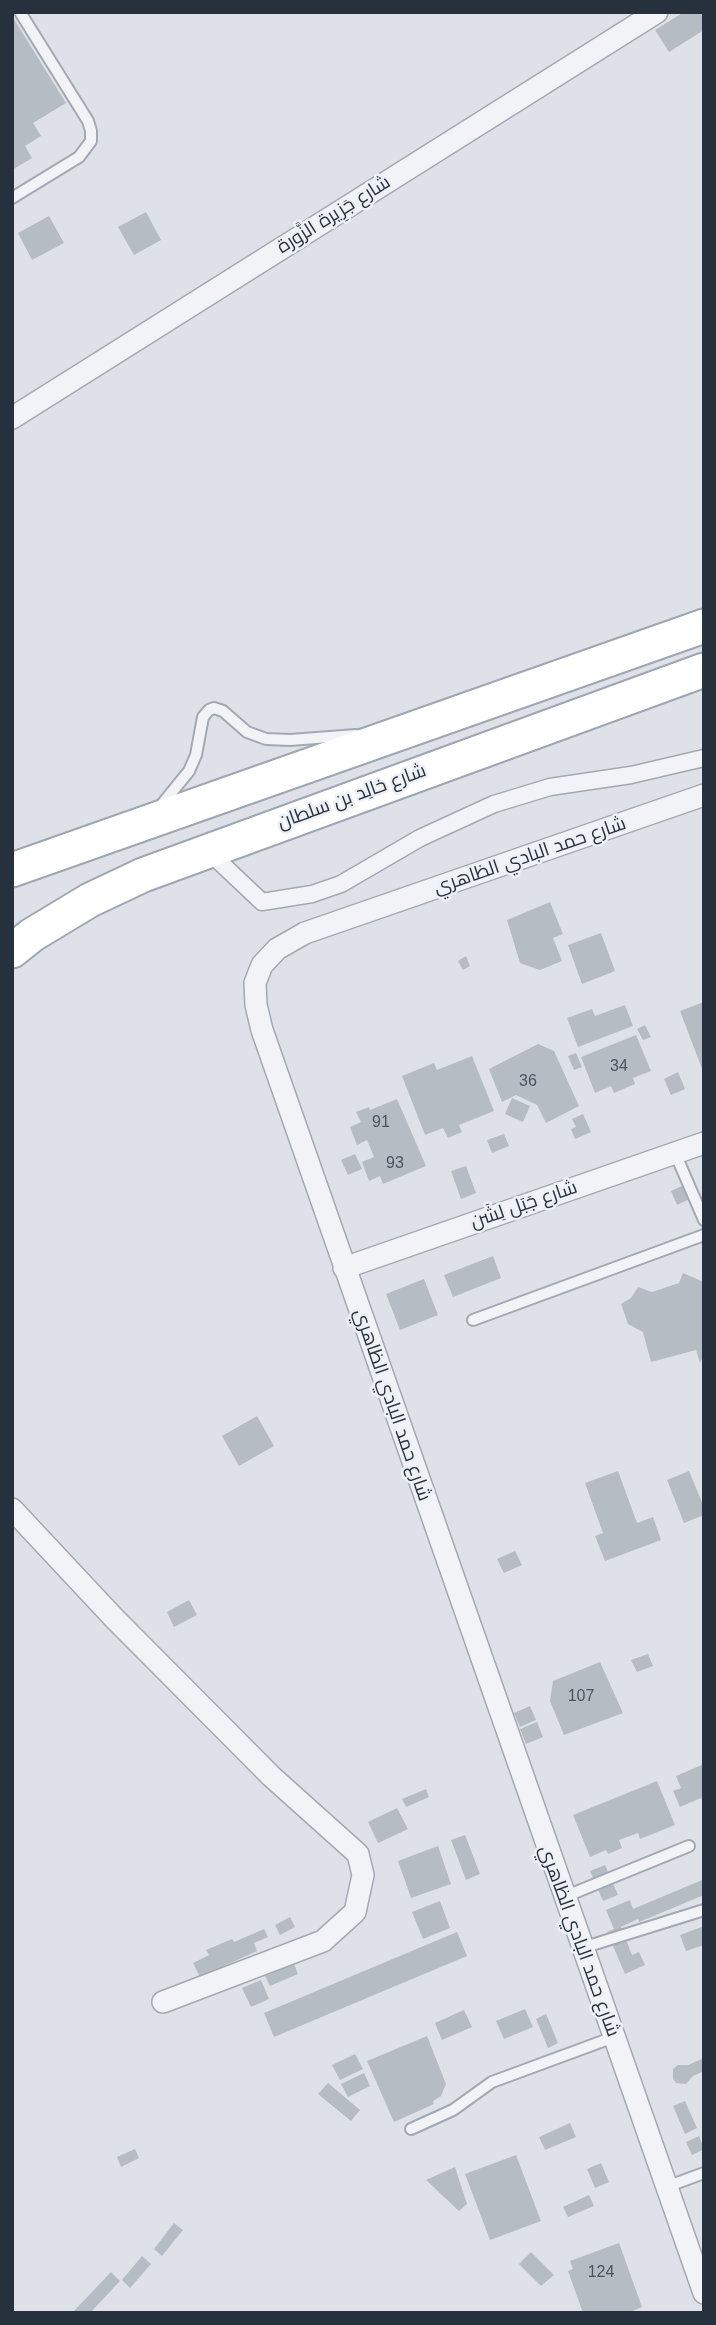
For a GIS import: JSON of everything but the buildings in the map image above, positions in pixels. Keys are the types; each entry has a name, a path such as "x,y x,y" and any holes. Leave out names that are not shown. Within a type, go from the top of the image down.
{"main road":[{"path":"12,870 704,626"},
{"name":"شارع خالِد بن سلطان","path":"12,951 32,935 90,900 143,875 704,670"}],"street":[{"name":"شارع جَزِيرة الزَّورة","path":"12,418 657,12"},
{"path":"207,850 262,902 312,894 341,884 420,838 494,804 550,787 631,775 704,758"},
{"name":"شارع حمد البادي الظاهري","path":"704,795 305,933 277,949 262,965 255,983 256,1005 262,1030 704,2292"},
{"name":"شارع جَبَل لِشَن","path":"344,1268 704,1143"},
{"path":"12,1509 114,1618 271,1776 358,1854 363,1874 355,1912 323,1941 163,2002"}],"lane":[{"path":"12,198 79,157 90,141 91,131 88,121 20,12"},
{"path":"137,827 166,801 189,771 196,755 203,717 214,708 223,711 247,732 266,739 289,740 408,731"},
{"path":"675,1153 704,1220"},
{"path":"473,1320 704,1236"},
{"path":"564,1897 689,1846"},
{"path":"582,1948 704,1910"},
{"path":"411,2129 453,2110 492,2082 614,2037"},
{"path":"666,2187 704,2173"}]}
